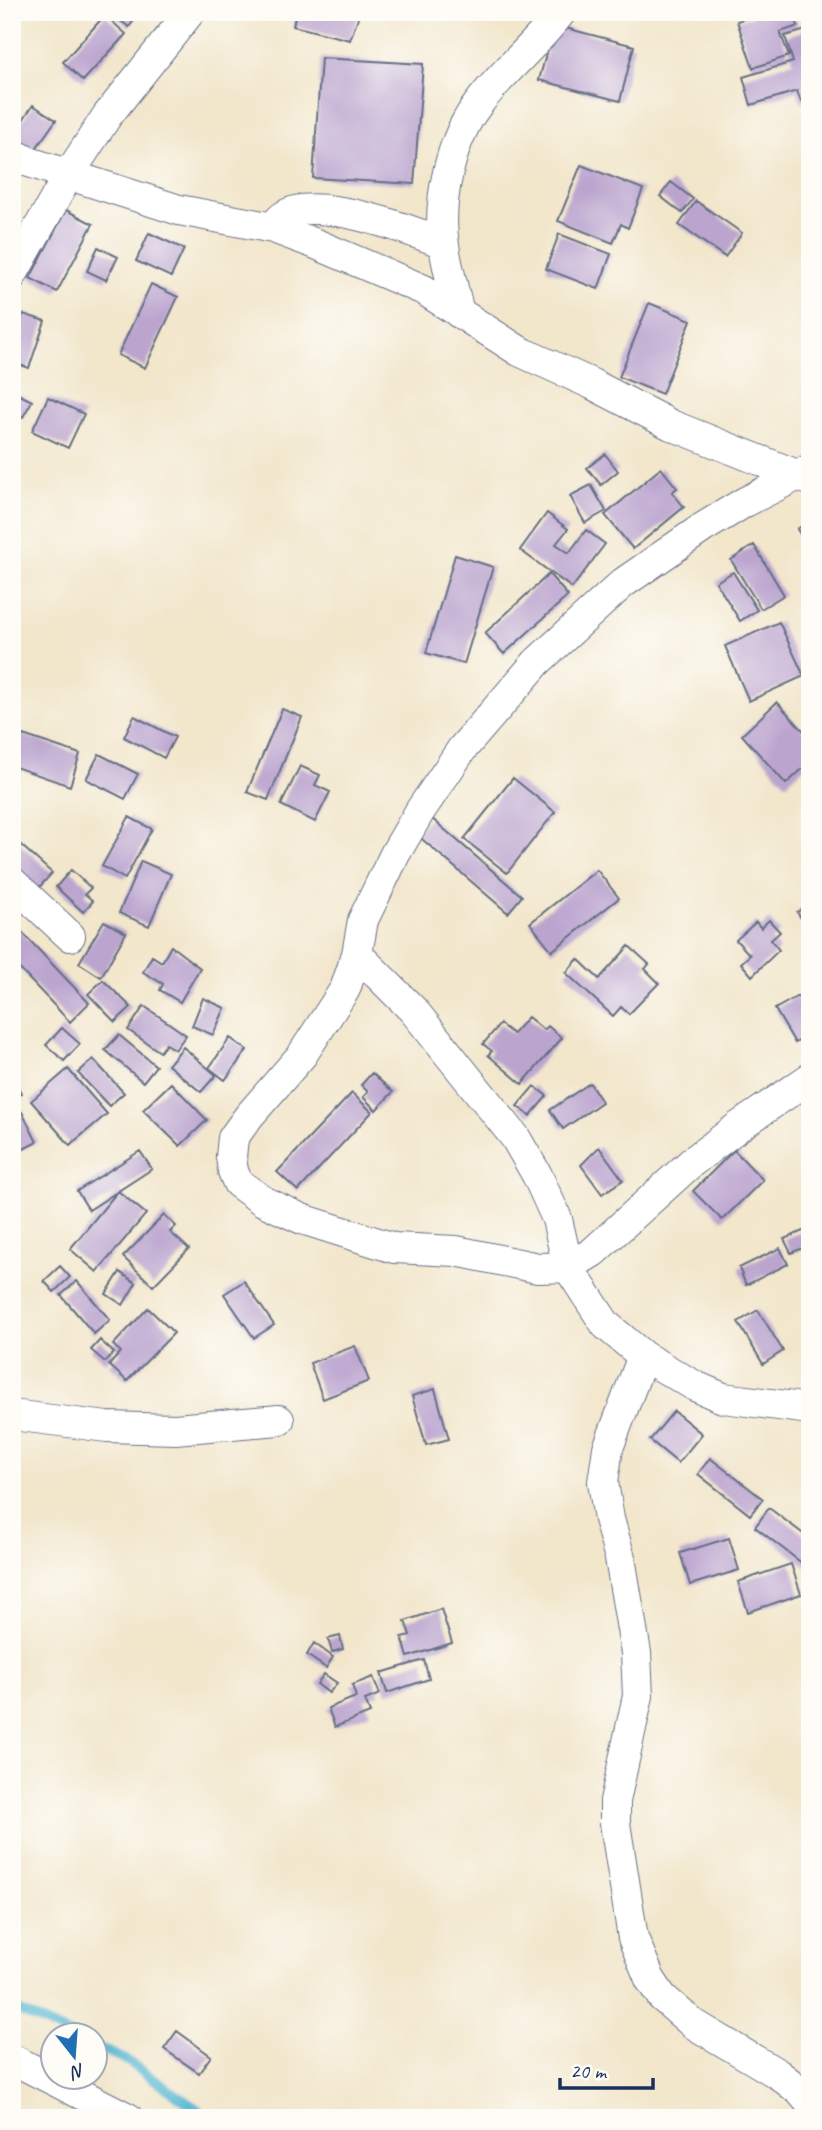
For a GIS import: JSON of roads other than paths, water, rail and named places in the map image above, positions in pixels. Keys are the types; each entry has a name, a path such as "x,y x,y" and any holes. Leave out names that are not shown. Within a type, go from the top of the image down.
{"street":[{"path":"12,275 69,174 107,116 190,12"},
{"path":"458,313 443,243 444,192 455,146 477,104 547,32 561,12"},
{"path":"12,153 29,162 179,209 273,228 316,244 424,290 519,351 592,384 671,425 806,475"},
{"path":"273,228 284,215 301,210 323,210 354,214 397,225 443,243"},
{"path":"806,475 745,502 623,583 537,662 462,749 395,854 363,920 357,954 345,989 302,1055 233,1138 232,1164 239,1183 263,1201 302,1219 394,1248 456,1251 538,1268 568,1267 593,1252 692,1162 810,1078"},
{"path":"12,882 70,936"},
{"path":"357,954 414,1011 515,1137 537,1175 557,1219 568,1267 606,1325 643,1356 695,1386 723,1398 810,1409"},
{"path":"643,1356 608,1448 603,1482 609,1519 620,1558 636,1653 638,1696 615,1801 615,1823 633,1938 650,1979 662,1997 692,2023 779,2074 810,2103"},
{"path":"12,1415 107,1427 174,1429 279,1420"},
{"path":"12,2059 128,2118"}],"waterway":[{"path":"12,2008 42,2022"},
{"path":"108,2052 126,2060 210,2118"}]}
